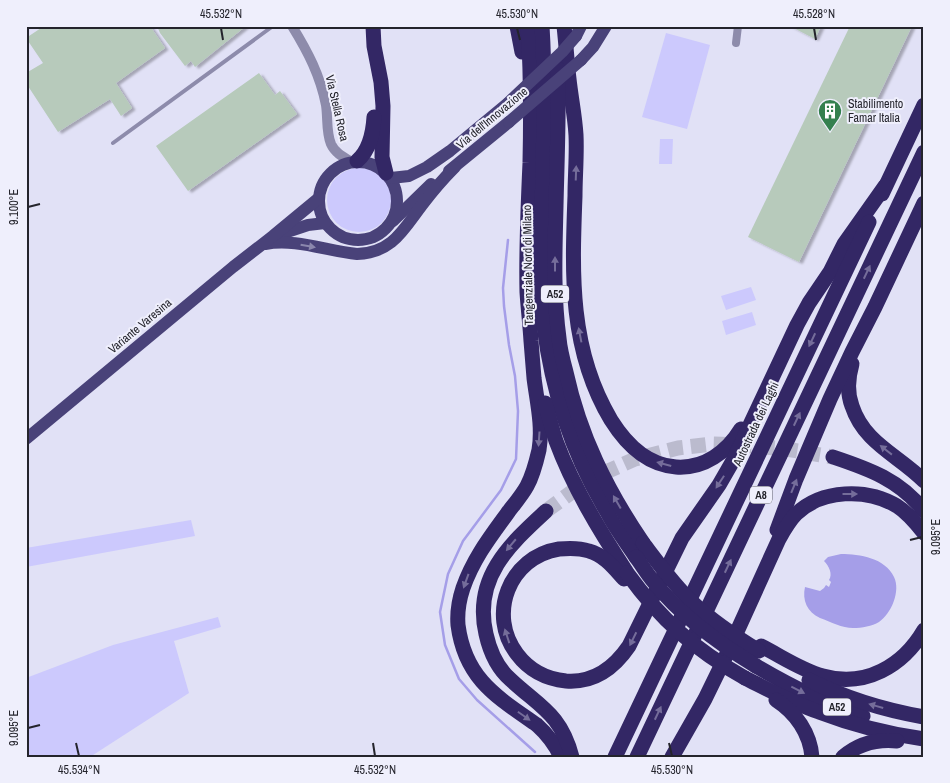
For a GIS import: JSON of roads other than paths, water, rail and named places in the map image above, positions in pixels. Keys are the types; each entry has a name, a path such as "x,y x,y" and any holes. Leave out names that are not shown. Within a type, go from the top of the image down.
{"highway":[{"path":"354,161 362,157 369,145 374,122 374,95 365,26"},
{"path":"373,26 374,46 383,100 382,157 389,176"},
{"path":"517,26 525,76 526,128 530,160"},
{"path":"528,26 530,68 528,308 540,430 539,448 532,476 520,497 485,544 472,566 458,606 458,625 463,647 478,678 492,693 538,725 554,744 561,757"},
{"name":"Tangenziale Nord di Milano","path":"542,26 544,108 541,289 544,326 558,400 575,449 607,514 640,550 660,566 694,604 804,693 828,704 877,721 924,732"},
{"name":"Tangenziale Nord di Milano","path":"557,26 558,92 555,279 559,340 577,415 588,443 653,581 689,619 728,650 758,655 833,691 872,705 924,717"},
{"path":"574,29 569,79 576,136 573,250 576,312 591,377 602,403 615,426 634,448 652,461 662,465 682,467 702,463 720,454 732,442 781,361"},
{"name":"Autostrada dei Laghi","path":"615,757 924,105"},
{"name":"A8","path":"637,757 924,152"},
{"path":"885,186 844,244 830,272 808,303 734,460 682,538 629,646 618,662 593,677 561,680 546,676 525,664 514,650 506,634 503,612 504,600 518,571 533,559 558,549 584,549 606,560 626,576 648,600 666,620 696,646 720,663 737,680 743,680 837,719 876,730 924,739"},
{"path":"760,581 787,504 814,437 848,360 924,203"},
{"path":"875,307 851,368 848,385 850,401 858,421 868,435 924,480"},
{"path":"531,338 544,401 556,441 573,480 626,576"},
{"path":"833,457 865,468 888,479 906,492 924,511"},
{"path":"672,757 705,699 779,539 789,522 801,509 822,499 837,495 853,494 879,498 888,501 905,512 924,533"},
{"path":"546,511 520,535 504,553 495,568 486,590 483,618 489,647 496,663 512,681 552,716 562,731 572,757"},
{"path":"758,655 801,667 823,676 840,679 858,679 876,674 892,666 913,646 924,630"},
{"path":"743,680 777,701 794,715 806,734 811,746 812,757"},
{"path":"843,757 860,746 879,741 892,740 924,744"}],"main road":[{"name":"Via dell'Innovazione","path":"390,224 433,183 455,167 581,60 593,48 606,26"},
{"name":"Via dell'Innovazione","path":"389,176 409,176 427,167 450,151 508,103 562,52 574,29"},
{"path":"354,161 376,165 389,176 394,184 398,198 396,212 385,229 374,237 353,240 340,236 329,228 320,211 319,198 322,185 328,174 338,166 354,161"},
{"path":"260,246 273,242 287,242 357,254 378,250 396,239 435,188 455,167"},
{"name":"Variante Varesina","path":"26,438 319,198"},
{"name":"Variante Varesina","path":"273,236 308,225 325,222"}],"street":[{"name":"Via Stella Rosa","path":"292,26 312,60 326,105 332,145 340,155 354,161"},
{"path":"736,43 738,26"}],"lane":[{"path":"113,144 273,26"}],"waterway":[{"path":"508,240 503,288 518,411 516,459 501,490 463,541 448,574 440,612 445,645 459,679 477,700 535,752"}],"tunnel":[{"path":"546,511 588,480 635,459 678,448 712,444 744,445 786,449 833,457"}],"place":[{"name":"Stabilimento Famar Italia","path":"830,132"}]}
